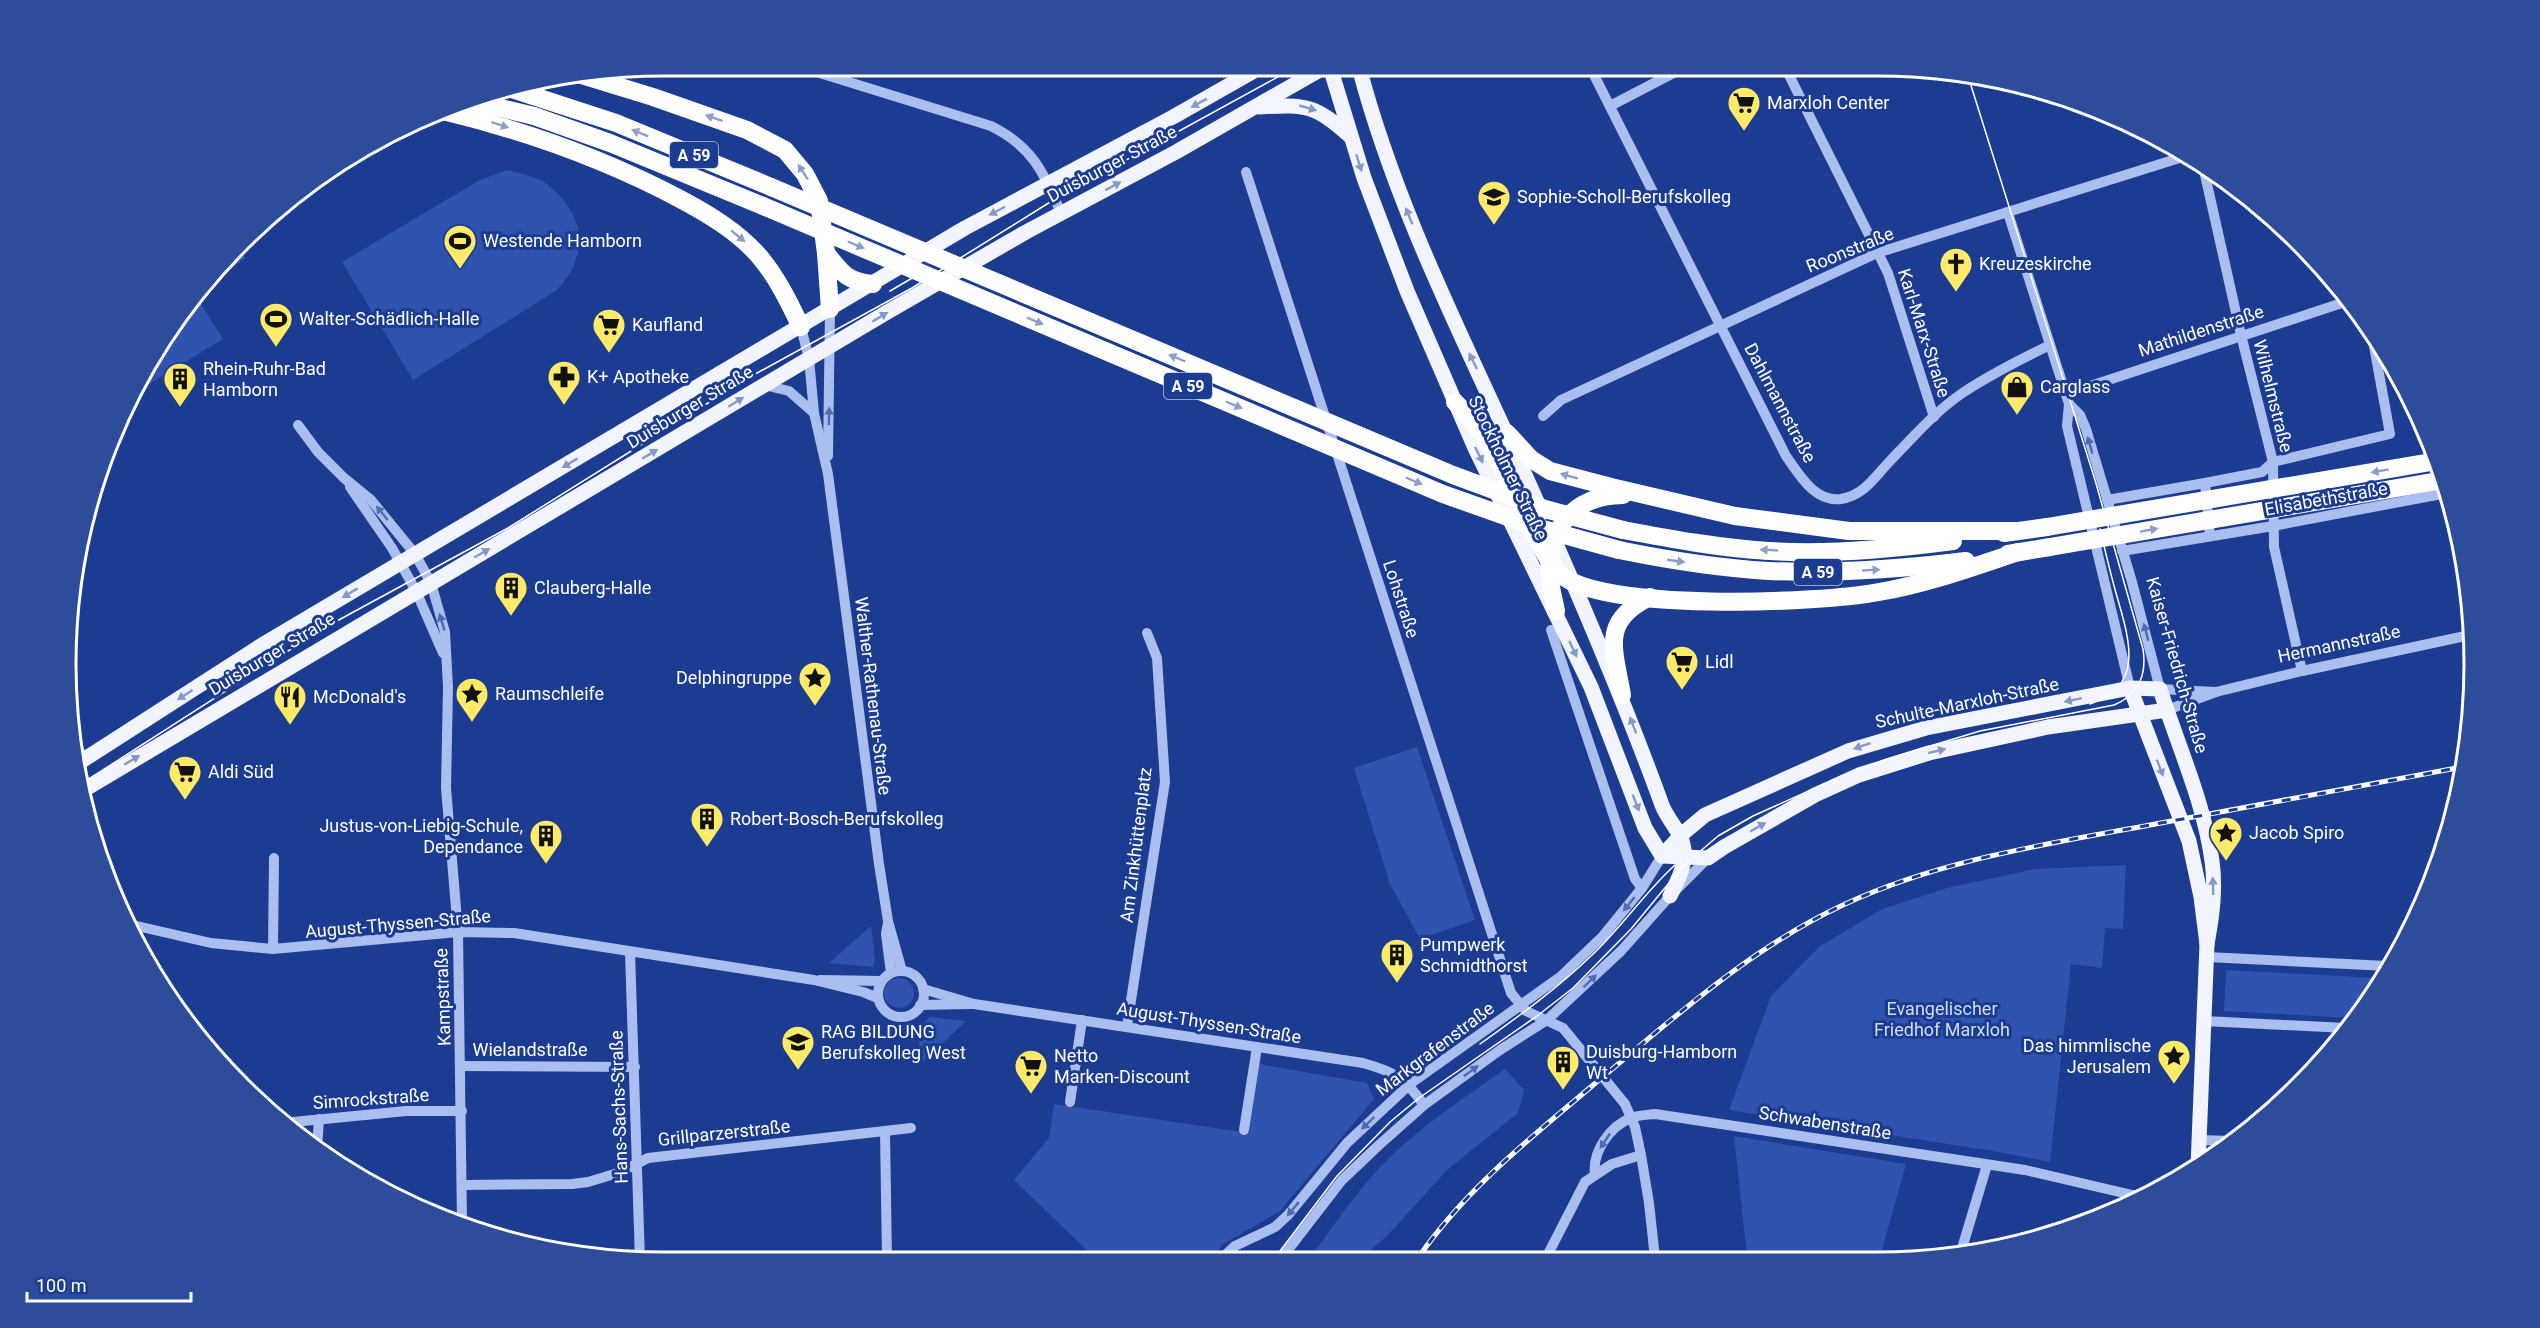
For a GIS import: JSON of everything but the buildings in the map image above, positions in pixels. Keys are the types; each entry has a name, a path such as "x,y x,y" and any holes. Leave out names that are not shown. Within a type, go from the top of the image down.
{"highway":[{"path":"600,81 747,130 785,150 805,174 819,201 830,309"},
{"name":"A 59","path":"526,94 616,123 1453,475 1545,509 1623,530 1722,546 1770,551 1826,551 1923,545 2047,527 2428,463"},
{"name":"A 59","path":"487,105 534,116 599,139 763,206 1443,494 1539,528 1619,550 1720,566 1769,571 1825,572 1922,566 2050,547 2434,482"},
{"path":"457,114 554,143 660,188 716,219 741,238 759,256 782,288 801,327"},
{"path":"826,253 844,276 858,282 873,284"},
{"path":"1455,402 1473,419 1500,463 1549,561 1559,573 1573,583 1598,591 1731,602 1831,600 1923,582 2018,552"},
{"path":"1507,433 1526,454 1550,471 1735,516 1826,529 1897,533 2016,531"},
{"path":"1556,611 1549,561 1566,517 1577,507 1592,499 1610,495 1646,495"},
{"path":"1622,695 1615,654 1616,625 1624,612 1650,597"}],"main road":[{"name":"Duisburger Straße","path":"85,759 262,645 965,228 1243,77"},
{"name":"Duisburger Straße","path":"90,786 809,358 1061,213 1308,77"},
{"name":"Stockholmer Straße","path":"1333,77 1379,220 1455,402 1556,611 1602,713 1645,828 1662,856"},
{"name":"Stockholmer Straße","path":"1362,77 1407,212 1622,695 1666,816 1681,835 1685,856 1678,880 1670,896"},
{"path":"1257,107 1306,106 1320,111 1351,137"},
{"name":"Hermannstraße","path":"2130,688 2160,689"},
{"name":"Kaiser-Friedrich-Straße","path":"2130,688 2189,841 2199,887 2207,951"},
{"name":"Schulte-Marxloh-Straße","path":"1662,856 1681,835 1717,808 1787,776 1883,739 1926,728 2130,688"},
{"name":"Kaiser-Friedrich-Straße","path":"2160,689 2205,826 2212,863 2213,895 2207,951 2198,1154"},
{"path":"1662,856 1708,858 1801,802 1859,775 1939,750 2048,727 2167,710"}],"street":[{"path":"833,77 991,126 1011,136 1041,167 1061,213"},
{"name":"Dahlmannstraße","path":"1595,77 1786,456 1809,487 1825,497 1839,499 1854,495 1870,485 1889,461 1960,394 2014,362 2050,345"},
{"path":"1610,106 1666,77"},
{"name":"Karl-Marx-Straße","path":"1790,77 1888,273 1934,417"},
{"name":"Roonstraße","path":"1543,416 1561,400 1878,253 2176,159"},
{"name":"Lohstraße","path":"1246,172 1511,993 1521,1005"},
{"name":"Wilhelmstraße","path":"2205,178 2273,462 2274,547 2302,671"},
{"name":"Kaiser-Friedrich-Straße","path":"2008,213 2068,399 2083,421 2160,689"},
{"name":"Mathildenstraße","path":"2068,399 2241,335 2340,304"},
{"name":"Walther-Rathenau-Straße","path":"828,474 830,309"},
{"name":"Walther-Rathenau-Straße","path":"801,327 809,358 814,413 828,474 866,776 888,921 886,934 897,972"},
{"name":"Elisabethstraße","path":"2107,500 2262,472 2273,462 2390,434 2377,358"},
{"path":"764,385 789,391 814,413"},
{"name":"Kaiser-Friedrich-Straße","path":"2068,399 2067,426 2100,554 2130,688"},
{"name":"Kampstraße","path":"298,424 318,452 371,500 415,554 431,583 445,632 446,788 458,932 462,1066 462,1215"},
{"name":"Kampstraße","path":"344,477 401,563 416,591 446,662"},
{"path":"2205,483 2210,536"},
{"name":"Elisabethstraße","path":"2122,551 2273,526 2438,495"},
{"path":"1551,630 1635,879 1642,888"},
{"name":"Am Zinkhüttenplatz","path":"1127,1026 1165,782 1157,658 1147,633"},
{"name":"Hermannstraße","path":"2167,710 2216,692 2463,637"},
{"name":"Hermannstraße","path":"2160,689 2216,692"},
{"name":"Markgrafenstraße","path":"1229,1252 1235,1246 1275,1227 1288,1215 1347,1143 1410,1084 1560,977 1603,936 1642,888 1662,856"},
{"path":"273,949 274,858"},
{"path":"1286,1252 1342,1180 1424,1105 1500,1050 1547,1020 1621,951 1708,858"},
{"name":"August-Thyssen-Straße","path":"138,926 211,943 273,949 458,932 514,933 814,980 878,998"},
{"path":"2207,951 2380,965"},
{"name":"Hans-Sachs-Straße","path":"630,952 640,1251"},
{"path":"897,972 916,977 923,989 920,1005 912,1013 900,1016 886,1011 878,998 881,981 897,972"},
{"name":"August-Thyssen-Straße","path":"814,980 881,981"},
{"name":"August-Thyssen-Straße","path":"923,989 974,1004 1363,1063 1402,1077 1410,1084 1424,1105"},
{"name":"August-Thyssen-Straße","path":"920,1005 974,1004"},
{"path":"1521,1005 1526,1011 1563,1028 1625,1104 1632,1118 1641,1155 1654,1252"},
{"path":"1070,1102 1082,1020"},
{"path":"2204,1021 2337,1028"},
{"path":"1244,1130 1257,1047"},
{"name":"Wielandstraße","path":"462,1066 635,1067"},
{"name":"Simrockstraße","path":"296,1122 406,1111 462,1111"},
{"name":"Schwabenstraße","path":"1632,1118 1655,1114 2025,1170 2129,1194"},
{"path":"1595,1174 1594,1163 1600,1148 1614,1127 1632,1118"},
{"path":"318,1138 319,1119"},
{"name":"Grillparzerstraße","path":"463,1185 572,1184 621,1172 648,1158 911,1128"},
{"path":"885,1131 887,1252"},
{"path":"2199,1140 2219,1141"},
{"path":"1549,1252 1585,1182 1612,1164 1641,1155"},
{"path":"1963,1244 1987,1165"}],"green space":[{"name":"Westende Hamborn","path":"507,170 544,182 560,196 569,208 575,220 579,244 573,267 557,290 413,380 342,262 480,180"},
{"path":"243,255 246,258 229,270"},
{"path":"200,303 223,339 147,386"},
{"path":"1417,747 1475,920 1420,939 1390,884 1354,768"},
{"name":"Evangelischer Friedhof Marxloh","path":"2126,865 2123,929 2105,928 2102,968 2071,964 2050,1162 1729,1110 1771,996 1819,947 1882,909 1947,888 2035,869"},
{"path":"871,926 875,959 873,967 829,963"},
{"path":"2226,970 2372,978 2345,1018 2224,1011"},
{"path":"899,978 910,982 914,993 910,1004 899,1008 888,1004 884,993 888,982"},
{"path":"930,1017 966,1021 924,1061 921,1061 918,1031 923,1029 924,1023"},
{"path":"1259,1064 1367,1083 1374,1099 1280,1211 1223,1244 1217,1252 1089,1252 1014,1180 1049,1138 1054,1104 1249,1133"},
{"path":"1505,1069 1524,1090 1518,1113 1448,1169 1387,1236 1368,1252 1314,1252 1373,1175 1403,1145 1436,1118"},
{"path":"1734,1136 1906,1164 1881,1252 1746,1252"}],"tram line":[{"path":"88,779 324,628 508,528 748,378 912,288 1055,199 1278,77"},
{"path":"1279,1252 1337,1176 1390,1122 1419,1098 1537,1016 1573,988 1631,929 1683,866 1718,836 1753,816 1842,776 1887,759 1980,731 2114,705 2135,690 2144,667 2143,649 2095,480 1971,85"},
{"path":"890,291 926,270"},
{"path":"2090,704 2108,696 2120,685 2129,658 2125,626 2100,529"},
{"path":"1480,1044 1566,979 1603,944 1676,864"}],"railway":[{"path":"1422,1252 1456,1210 1499,1166 1651,1036 1743,964 1809,922 1843,905 1917,876 1994,855 2454,769"}],"place":[{"name":"Marxloh Center","path":"1744,132"},
{"name":"Sophie-Scholl-Berufskolleg","path":"1494,226"},
{"name":"Westende Hamborn","path":"460,270"},
{"name":"Kreuzeskirche","path":"1956,293"},
{"name":"Walter-Schädlich-Halle","path":"276,348"},
{"name":"Kaufland","path":"609,354"},
{"name":"K+ Apotheke","path":"564,406"},
{"name":"Rhein-Ruhr-Bad Hamborn","path":"180,408"},
{"name":"Carglass","path":"2017,416"},
{"name":"Clauberg-Halle","path":"511,617"},
{"name":"Lidl","path":"1682,691"},
{"name":"Delphingruppe","path":"815,707"},
{"name":"Raumschleife","path":"472,723"},
{"name":"McDonald's","path":"290,726"},
{"name":"Aldi Süd","path":"185,801"},
{"name":"Robert-Bosch-Berufskolleg","path":"707,848"},
{"name":"Jacob Spiro","path":"2226,862"},
{"name":"Justus-von-Liebig-Schule, Dependance","path":"546,865"},
{"name":"Pumpwerk Schmidthorst","path":"1397,984"},
{"name":"RAG BILDUNG Berufskolleg West","path":"798,1071"},
{"name":"Das himmlische Jerusalem","path":"2174,1085"},
{"name":"Duisburg-Hamborn Wt","path":"1563,1091"},
{"name":"Netto Marken-Discount","path":"1031,1095"}]}
